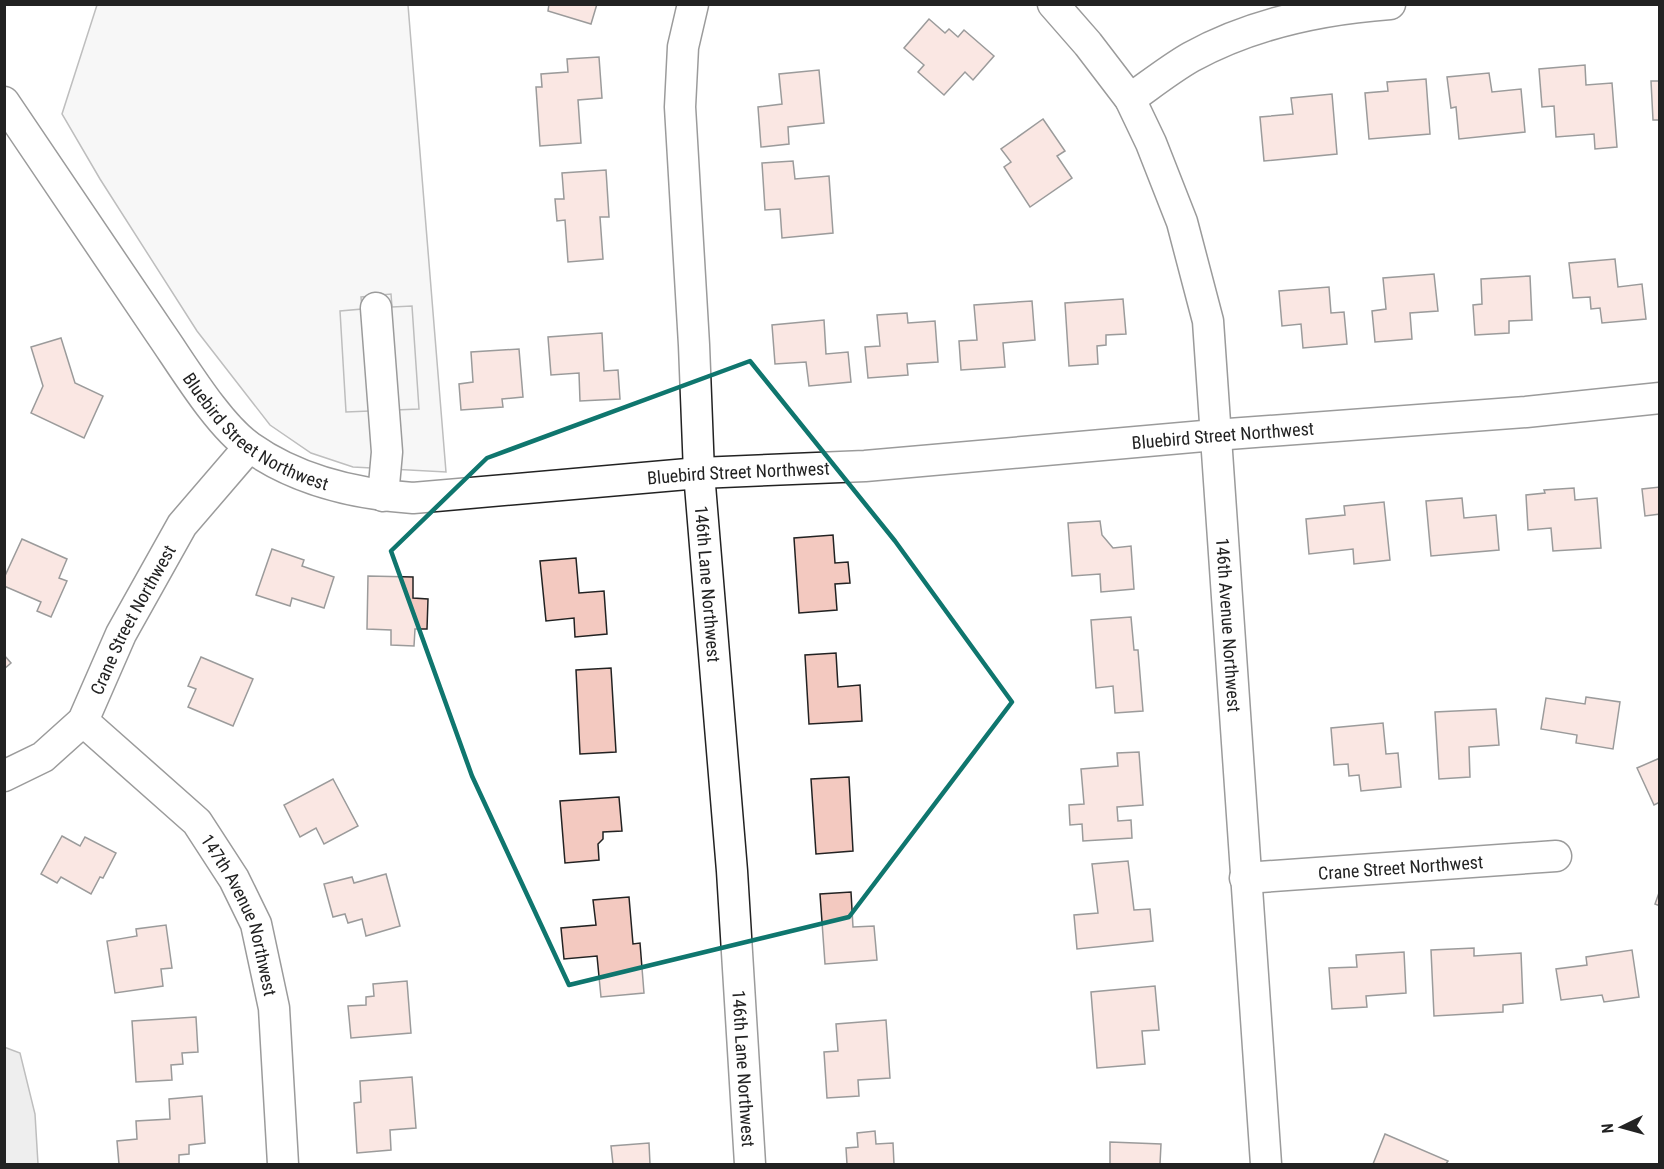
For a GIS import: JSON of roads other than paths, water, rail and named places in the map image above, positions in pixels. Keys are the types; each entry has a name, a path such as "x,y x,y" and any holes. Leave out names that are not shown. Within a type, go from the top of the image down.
{"street":[{"name":"146th Lane Northwest","path":"693,4 683,47 680,107 699,473 732,871 750,1164"},
{"name":"146th Avenue Northwest","path":"1053,4 1130,99 1151,143 1182,222 1208,321 1266,1164"},
{"path":"1130,99 1191,57 1244,33 1321,12 1390,4"},
{"name":"Bluebird Street Northwest","path":"4,102 225,424 249,447 288,469 332,486 383,496 424,497 699,473 865,466 1215,435 1514,413 1659,398"},
{"path":"376,308 387,453 383,496"},
{"name":"Crane Street Northwest","path":"4,776 43,757 83,722 121,634 182,525 249,447"},
{"name":"147th Avenue Northwest","path":"83,722 197,822 234,879 256,924 274,1008 283,1164"},
{"name":"Crane Street Northwest","path":"1245,878 1556,856"}]}
